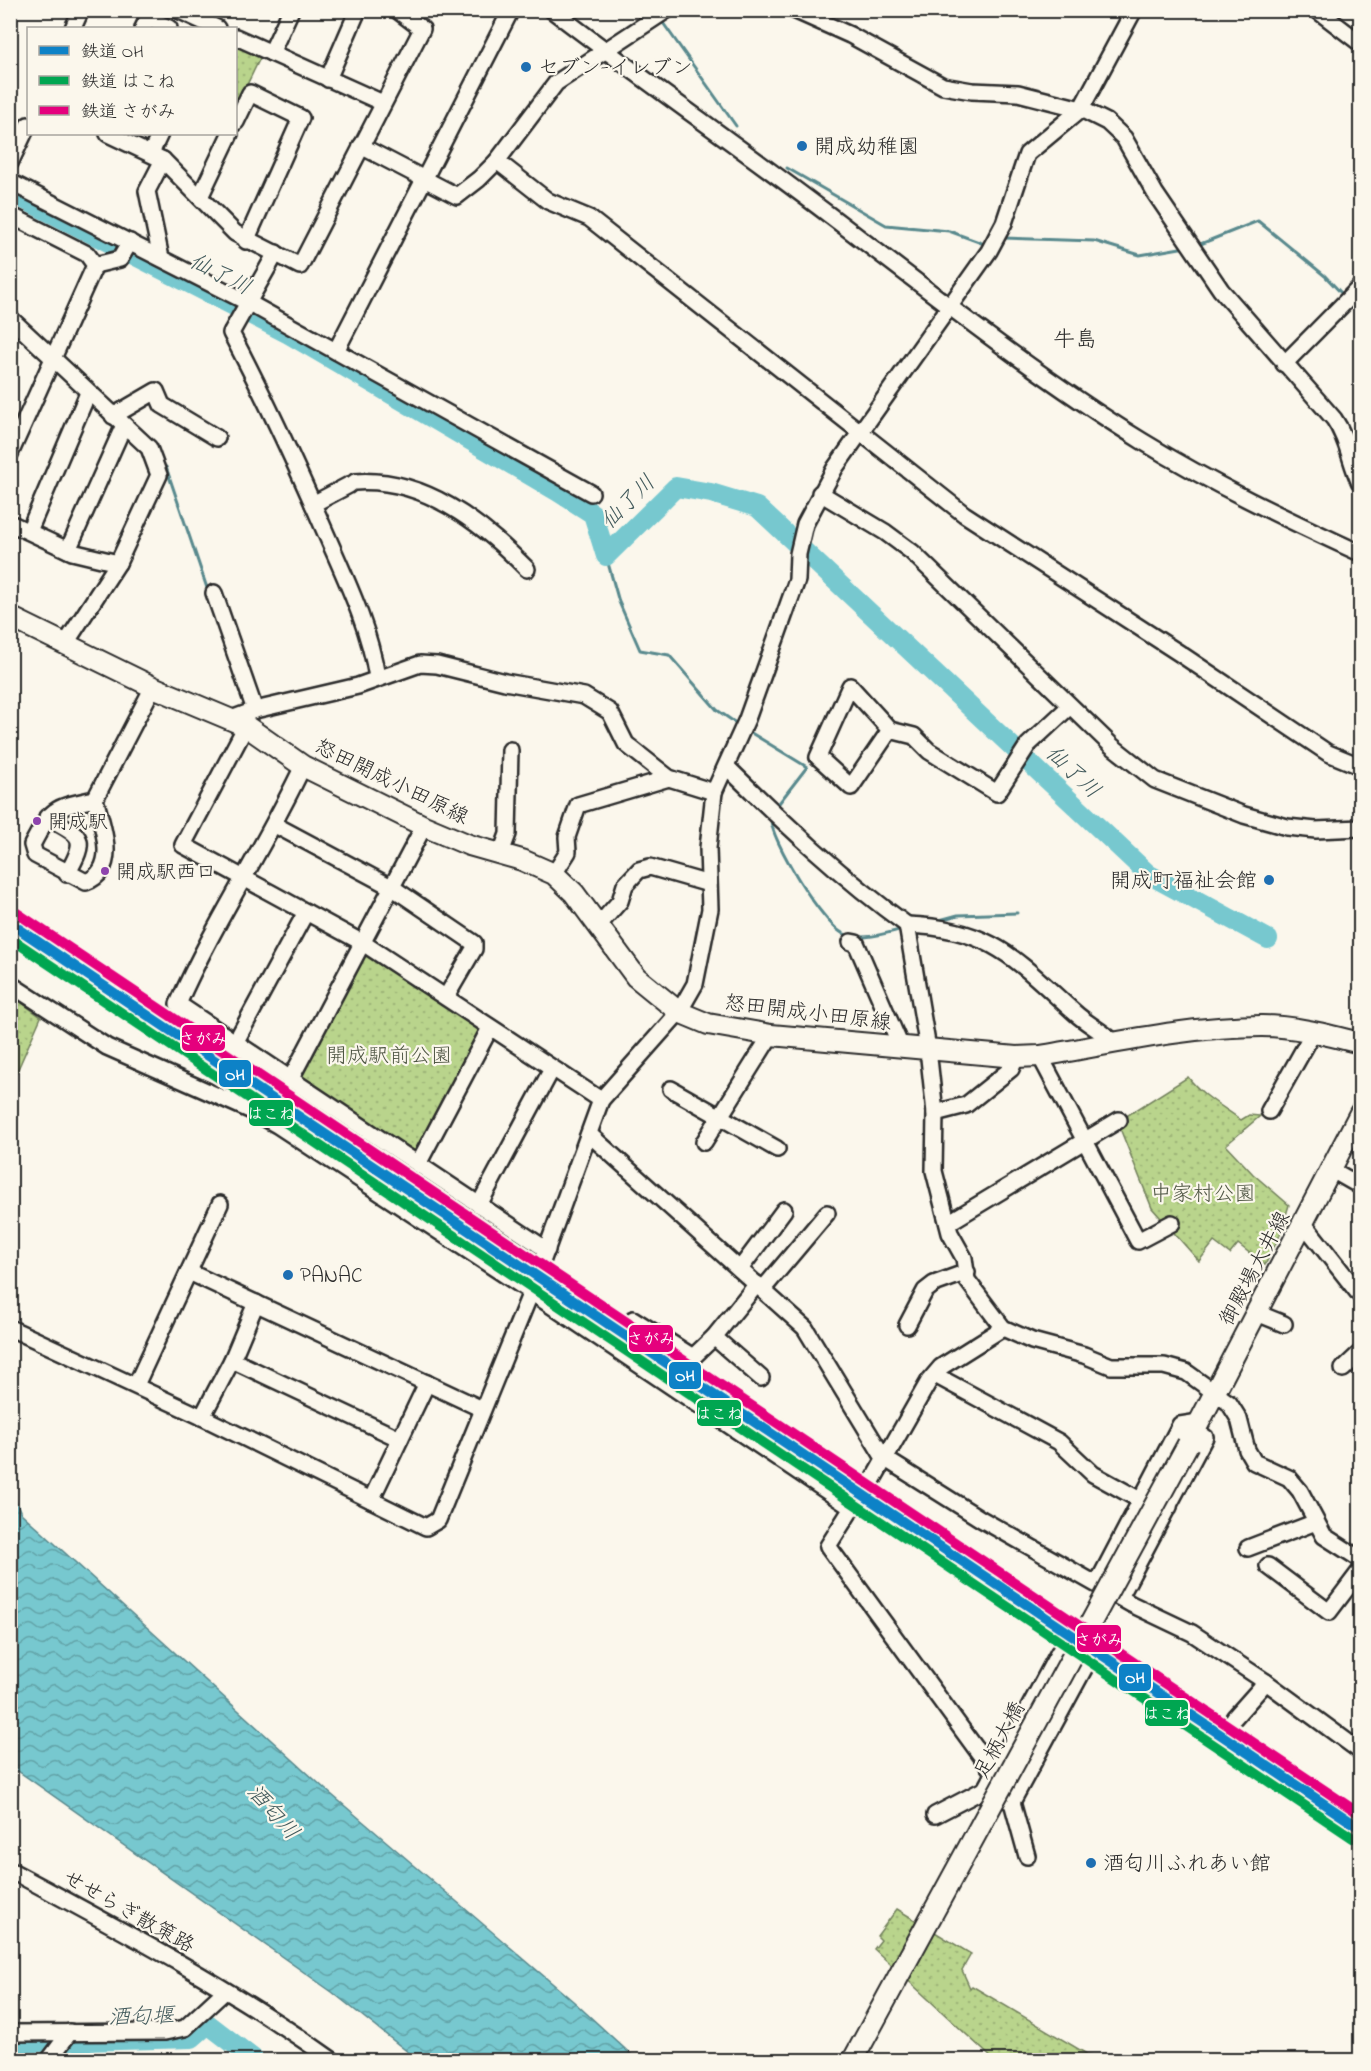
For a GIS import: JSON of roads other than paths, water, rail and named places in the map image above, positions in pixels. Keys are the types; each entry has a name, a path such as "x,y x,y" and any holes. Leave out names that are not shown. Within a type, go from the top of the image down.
{"main road":[{"name":"怒田開成小田原線","path":"10,617 153,687 244,718 303,766 424,826 470,845 501,853 554,874 574,893 636,977 680,1012 719,1026 771,1035 1016,1057 1040,1056 1186,1032 1262,1026 1314,1031 1360,1043"},
{"name":"御殿場大井線","path":"1197,1434 1360,1113"},
{"name":"足柄大橋","path":"853,2061 1071,1659 1197,1434"}],"street":[{"path":"73,27 81,10"},
{"path":"178,10 213,27 216,10"},
{"path":"271,53 291,10"},
{"path":"328,79 358,10"},
{"path":"110,135 157,156 235,233 300,266 422,29 397,10"},
{"path":"336,351 422,179 511,10"},
{"path":"552,10 603,50 828,213 949,307 1078,400 1144,442 1234,493 1360,553"},
{"path":"361,146 458,196 497,161 556,83 603,50 645,15 667,10"},
{"path":"794,10 839,30 943,86 972,92 1018,93 1081,109 1107,122 1124,138 1155,193 1221,290 1344,433 1360,483"},
{"path":"10,1328 136,1385 426,1527 438,1520 548,1250 601,1100 680,1012 694,984 703,952 710,909 708,848 714,792 747,719 797,580 798,554 805,524 820,493 998,235 1027,154 1081,109 1134,10"},
{"path":"1317,10 1360,43"},
{"path":"144,27 148,18 167,27"},
{"path":"237,37 383,103"},
{"path":"237,121 250,93 301,118 246,240"},
{"path":"10,163 27,126"},
{"path":"160,135 157,156 147,191 161,258"},
{"path":"200,197 230,135"},
{"path":"497,161 548,201 589,218 964,514 1179,652 1328,753 1360,766"},
{"path":"10,182 127,247 161,258 246,309 336,351 591,493"},
{"path":"10,215 87,254 95,265"},
{"path":"95,265 115,261 127,247"},
{"path":"276,253 231,333 258,384 356,602 373,648 377,677"},
{"path":"10,454 95,265"},
{"path":"1284,364 1351,297"},
{"path":"10,318 54,357 88,393 119,416 149,448 159,475 118,563 66,643"},
{"path":"68,550 119,416 156,392 162,405 217,438"},
{"path":"29,531 88,393"},
{"path":"313,504 352,483 376,480 398,483 420,491 477,524 527,569"},
{"path":"820,493 885,532 912,552 1070,706 1130,762 1155,780 1287,827 1316,830 1360,828"},
{"path":"10,523 68,550 118,563"},
{"path":"214,593 244,718 183,846 363,943 601,1100"},
{"path":"244,718 358,686 377,677 420,664 437,665 505,682 584,696 610,712 626,744 669,778 714,792"},
{"path":"890,730 851,787 818,757 850,686 890,730 914,736 929,751 997,793 1028,745 1070,706"},
{"path":"95,800 56,809 46,817 32,845 35,855 80,881 92,880 106,857 108,848 95,800 153,687"},
{"path":"501,853 508,834 510,750"},
{"path":"303,766 275,825 243,878 178,1004 548,1250"},
{"path":"727,767 847,879 907,925 927,926 980,938 1000,948 1076,1014 1115,1043"},
{"path":"554,874 568,852 567,837 578,805 669,778"},
{"path":"46,817 74,832 80,842 79,852 67,874"},
{"path":"275,825 393,888 474,943 474,949 446,997"},
{"path":"290,1080 424,826"},
{"path":"598,926 620,900 625,885 639,870 650,867 709,884"},
{"path":"235,1043 306,912"},
{"path":"907,925 928,1049 935,1113 934,1171 948,1223 964,1258 967,1280 1003,1328 1032,1341 1084,1355 1111,1366 1164,1366 1186,1371 1229,1402 1239,1419 1247,1450 1254,1462 1289,1478 1300,1491 1324,1536 1360,1559"},
{"path":"851,942 856,943 901,1047"},
{"path":"10,984 107,1047 254,1112 277,1125 855,1505 828,1546 993,1772"},
{"path":"418,1164 490,1028"},
{"path":"1269,1111 1314,1031"},
{"path":"704,1142 771,1035"},
{"path":"1040,1056 1138,1241 1172,1223"},
{"path":"935,1113 966,1105 1011,1069 1016,1057"},
{"path":"478,1205 552,1069"},
{"path":"671,1089 777,1149"},
{"path":"948,1223 1119,1120"},
{"path":"589,1134 805,1328 884,1458 981,1519 1120,1597 1192,1633 1266,1682 1360,1751"},
{"path":"1332,1170 1360,1186"},
{"path":"136,1385 220,1204"},
{"path":"740,1269 784,1209"},
{"path":"633,1319 693,1357 714,1337 827,1212"},
{"path":"1304,1224 1360,1294"},
{"path":"189,1272 482,1409"},
{"path":"907,1325 925,1291 934,1284 967,1272"},
{"path":"202,1417 232,1360 256,1303"},
{"path":"1257,1313 1284,1324"},
{"path":"871,1483 941,1367 1003,1328"},
{"path":"714,1337 761,1378"},
{"path":"232,1360 400,1439"},
{"path":"935,1375 1059,1442 1094,1474 1140,1500 1169,1507"},
{"path":"371,1500 427,1383"},
{"path":"1097,1584 1180,1425 1197,1434 1169,1507 1120,1597"},
{"path":"1248,1548 1316,1522"},
{"path":"1268,1566 1329,1612 1360,1571"},
{"path":"935,1815 985,1789 1059,1652 1085,1667 1012,1802 1027,1856"},
{"path":"1234,1718 1266,1682"},
{"path":"985,1789 1012,1802"},
{"name":"せせらぎ散策路","path":"10,1870 123,1931 225,1991 285,2027 332,2061"},
{"path":"10,2033 165,2031 185,2028 225,1991"},
{"path":"49,2061 60,2049 70,2032"}],"water":[{"name":"酒匂川","path":"11,1489 21,1513 325,1789 573,2001 637,2060 418,2060 332,1992 11,1766"}],"waterway":[{"path":"661,20 736,126"},
{"path":"787,168 886,225 949,231 987,245"},
{"name":"仙了川","path":"10,192 289,334 557,491 593,514 606,556 676,487 711,493 757,507 1148,874 1268,939"},
{"path":"1198,245 1258,221 1325,276 1343,295"},
{"path":"1004,238 1094,241 1140,255 1186,247"},
{"path":"1353,303 1360,310"},
{"path":"166,467 208,591"},
{"path":"606,556 619,602 640,650 669,655 717,710 740,726"},
{"path":"748,731 807,767 776,807"},
{"path":"771,818 779,843 799,880 835,928 844,934 858,937 903,929"},
{"path":"936,921 958,915 1017,913"},
{"name":"酒匂堰","path":"10,2043 192,2038 208,2024 255,2060"}],"rail line":[{"name":"さがみ","path":"17,913 1360,1814"},
{"name":"OH","path":"10,923 1360,1828"},
{"name":"はこね","path":"10,938 1353,1838"}],"place":[{"name":"セブン-イレブン","path":"526,67"},
{"name":"開成幼稚園","path":"802,146"},
{"name":"開成駅","path":"37,821"},
{"name":"開成駅西口","path":"105,871"},
{"name":"開成町福祉会館","path":"1269,880"},
{"name":"PANAC","path":"288,1275"},
{"name":"酒匂川ふれあい館","path":"1091,1863"}],"district":[{"name":"牛島","path":"1075,338"}],"park label":[{"name":"開成駅前公園","path":"389,1055"},
{"name":"中家村公園","path":"1203,1193"}]}
